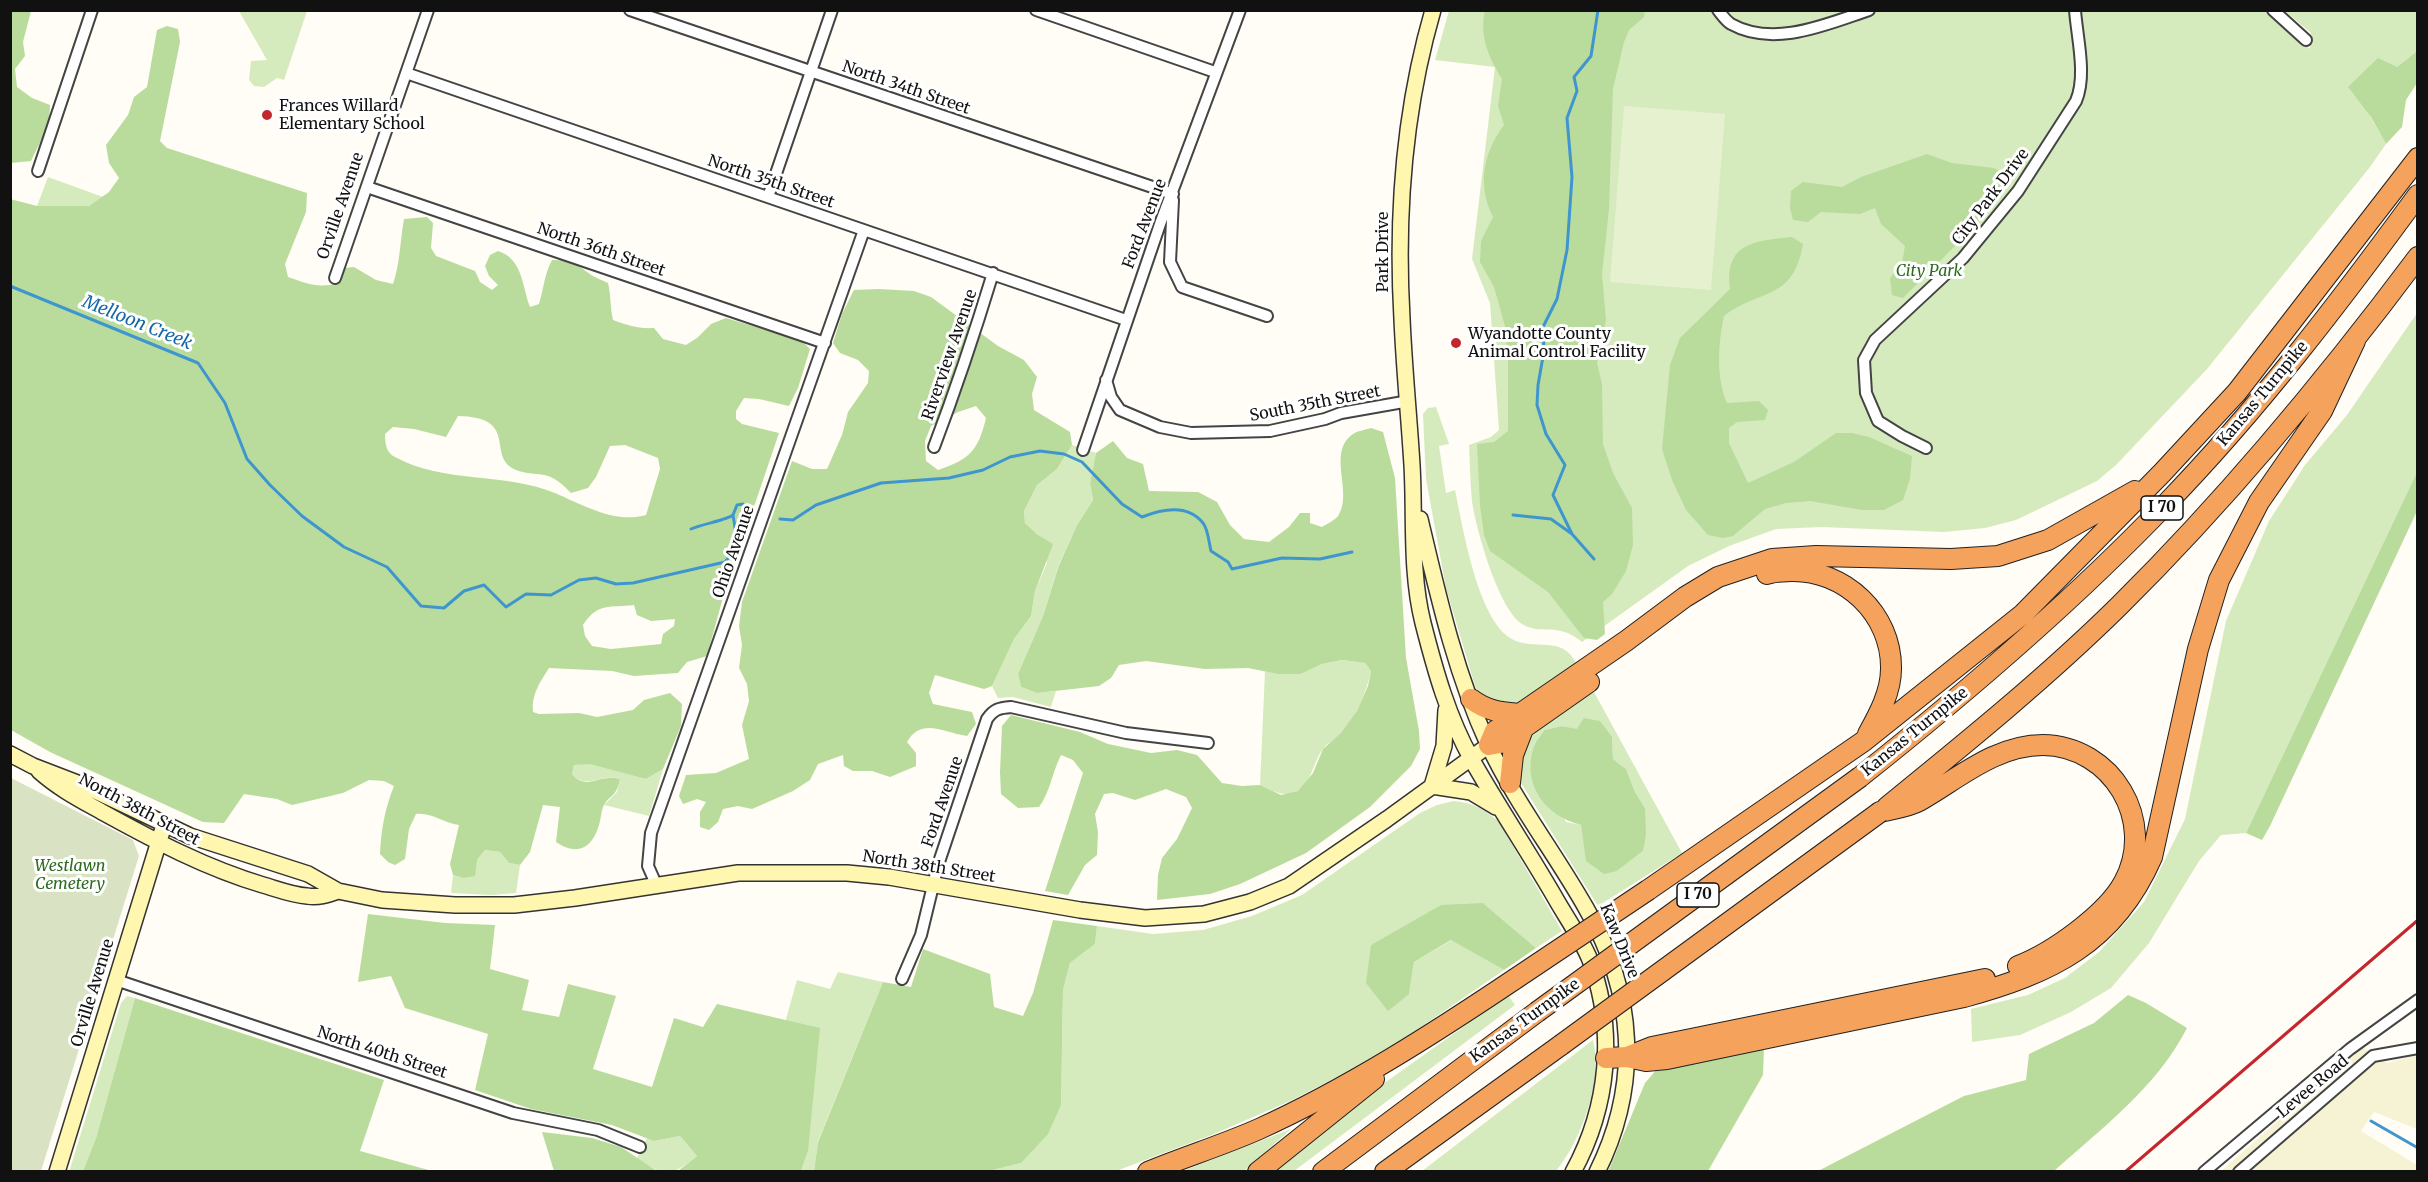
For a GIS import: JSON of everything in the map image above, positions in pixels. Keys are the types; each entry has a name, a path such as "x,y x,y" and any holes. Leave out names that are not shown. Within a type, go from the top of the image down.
{"highway":[{"path":"1258,1172 1414,1047 1864,741 2024,614 2238,392 2418,158"},
{"name":"Kansas Turnpike","path":"1323,1172 1537,1012 1860,777 1948,707 2035,632 2166,504 2242,421 2351,286 2418,195"},
{"name":"I 70","path":"1385,1172 1880,812 2022,696 2119,606 2260,457 2355,341 2418,257"},
{"path":"1606,1058 1627,1057 1646,1061 1665,1052 1906,1002 2006,985 2038,973 2090,942 2110,925 2136,890 2152,857 2207,611 2219,580 2259,502 2322,411 2355,341"},
{"path":"1628,647 1685,597 1718,577 1772,559 1816,556 1951,560 1998,556 2048,540 2107,508 2162,473"},
{"path":"1489,745 1495,731 1521,722 1628,647 1713,594 1772,572 1801,571 1826,576 1854,591 1870,607 1882,627 1889,648 1891,669 1886,696 1864,741"},
{"path":"1471,699 1483,708 1521,722"},
{"path":"1510,783 1512,761 1521,722"},
{"path":"1880,812 1917,802 1967,770 2007,751 2043,745 2076,751 2097,763 2123,790 2134,820 2135,848 2124,883 2111,900 2070,937 2033,960 1989,978 1906,1002"},
{"path":"1148,1172 1259,1129 1414,1047"}],"main road":[{"name":"Park Drive","path":"1433,10 1414,87 1401,199 1401,318 1409,401 1416,583 1422,618 1446,707 1470,758"},
{"name":"Park Drive","path":"1414,496 1433,580 1457,663 1489,745"},
{"path":"1446,707 1444,746 1432,786 1471,792 1502,810"},
{"name":"North 38th Street","path":"10,754 33,766 85,786 164,825 242,854 308,874 338,891 382,900 514,904 575,898 738,873 817,873 889,877 1080,910 1145,918 1204,914 1250,902 1289,886 1489,745"},
{"name":"Kaw Drive","path":"1489,745 1587,910 1606,949 1623,1002 1627,1029 1626,1080 1616,1128 1597,1172"},
{"name":"Kaw Drive","path":"1470,758 1543,876 1589,957 1600,991 1605,1021 1606,1058 1602,1090 1596,1121 1573,1172"},
{"name":"North 38th Street","path":"33,766 65,792 157,843 246,880 306,896 324,897 338,891"},
{"name":"Orville Avenue","path":"57,1172 164,825"}],"street":[{"path":"38,171 92,10"},
{"name":"Orville Avenue","path":"335,278 428,10"},
{"name":"North 34th Street","path":"630,10 1173,194"},
{"path":"768,197 832,10"},
{"path":"1036,10 1215,72"},
{"name":"Ford Avenue","path":"1083,450 1126,320 1215,72 1226,52 1240,10"},
{"path":"1718,10 1731,23 1756,33 1779,34 1820,27 1869,10"},
{"name":"City Park Drive","path":"1926,448 1878,421 1866,393 1864,360 1875,340 1963,258 2018,191 2076,101 2080,93 2080,79 2075,10"},
{"path":"2273,10 2306,40"},
{"name":"North 35th Street","path":"406,73 1126,320"},
{"name":"North 36th Street","path":"367,186 825,343"},
{"path":"1173,194 1170,262 1182,287 1267,316"},
{"name":"Ohio Avenue","path":"656,885 648,866 651,832 864,230"},
{"name":"Riverview Avenue","path":"934,447 970,351 975,327 993,273"},
{"name":"South 35th Street","path":"1106,380 1111,398 1120,410 1160,427 1191,433 1270,431 1325,419 1341,413 1409,401"},
{"name":"Ford Avenue","path":"902,979 921,934 935,885 938,865 987,719 999,708 1011,706 1126,733 1208,743"},
{"name":"North 40th Street","path":"116,980 513,1113 548,1122 598,1130 640,1147"},
{"path":"2204,1172 2350,1049 2418,1000"},
{"name":"Levee Road","path":"2239,1172 2373,1056 2418,1048"}],"shaded area":[{"path":"2362,1047 2387,1063 2417,1055 2417,1129 2374,1112 2361,1131 2417,1165 2417,1171 2220,1172"}],"green space":[{"path":"1485,10 1645,11 1644,17 1629,30 1624,42 1613,89 1609,209 1602,274 1606,320 1597,363 1602,384 1603,444 1613,473 1632,508 1633,545 1626,571 1612,594 1603,602 1605,634 1597,640 1584,638 1548,592 1490,551 1484,535 1477,444 1494,442 1508,431 1508,358 1505,326 1494,287 1480,262 1481,241 1493,217 1485,193 1487,158 1504,125 1498,106 1502,79 1493,63 1484,38"},
{"name":"City Park","path":"2264,10 2310,49 2311,33 2285,11 2417,11 2417,51 2397,67 2370,116 2386,144 2207,369 2116,465 2097,481 2016,520 1985,528 1944,532 1821,527 1776,529 1729,546 1688,566 1582,642 1565,632 1529,627 1513,615 1489,567 1478,530 1472,501 1469,445 1491,437 1499,430 1490,303 1472,259 1495,67 1435,60 1449,11"},
{"path":"10,11 31,11 23,42 25,56 15,69 17,87 32,98 50,105 49,124 31,161 11,163"},
{"path":"239,11 307,11 284,80 277,78 264,87 254,86 249,80 251,61 267,60"},
{"path":"167,26 178,29 180,42 160,141 167,148 307,193 306,212 285,264 288,277 312,284 330,285 337,283 344,268 354,267 376,280 393,284 399,260 404,219 427,217 433,223 431,248 436,256 475,271 480,282 492,290 498,285 489,276 485,266 490,255 498,251 512,260 520,274 530,307 539,304 552,260 564,261 608,283 613,320 638,327 654,328 663,339 686,345 711,324 726,318 802,341 810,349 798,388 789,406 744,398 736,411 736,419 742,424 779,433 722,601 707,656 687,662 678,673 634,676 612,671 549,668 542,678 533,700 533,712 539,714 579,713 597,717 633,710 644,700 670,693 682,704 681,726 663,769 646,779 590,764 574,765 572,774 583,782 606,778 620,779 616,790 603,807 596,833 588,845 583,848 571,849 556,842 560,807 543,805 530,852 520,865 509,863 500,852 485,850 477,860 475,876 463,878 453,875 450,864 459,825 416,814 409,829 405,859 395,865 380,854 384,819 394,786 384,781 369,780 343,793 292,805 277,799 244,794 224,823 203,822 50,752 11,730 10,199 37,206 89,206 109,192 119,178 109,163 106,145 128,115 134,97 147,87 157,30","holes":["458,416 488,422 495,429 505,462 512,468 552,478 571,493 588,488 596,477 610,446 625,445 658,458 660,469 646,515 634,517 611,515 588,508 555,493 515,482 434,471 395,457 388,450 385,434 393,427 414,429 446,437","634,605 637,615 651,621 675,619 674,626 663,634 661,644 611,649 592,646 585,636 583,625 594,613 599,609"]},
{"path":"2417,51 2417,83 2406,100 2402,127 2386,144 2371,117 2348,87 2378,58 2397,67"},
{"path":"1624,106 1725,114 1711,290 1610,282"},
{"path":"1927,154 1952,163 1994,168 2007,175 2006,186 1962,239 1903,298 1892,295 1890,278 1902,262 1905,246 1881,224 1875,208 1860,214 1821,212 1808,222 1793,220 1790,208 1791,191 1803,182 1842,187 1861,177"},
{"path":"48,177 103,197 89,206 37,206"},
{"path":"1792,237 1803,244 1792,276 1773,291 1737,307 1724,316 1722,326 1719,349 1720,372 1727,403 1759,401 1768,410 1765,420 1737,422 1729,428 1729,443 1748,483 1794,462 1836,433 1852,433 1869,437 1912,456 1910,479 1903,500 1884,510 1862,510 1810,501 1786,503 1765,509 1733,536 1723,538 1708,535 1686,510 1672,480 1662,449 1670,365 1680,338 1730,289 1729,273 1737,253 1755,243"},
{"path":"854,290 914,291 931,297 998,346 1024,360 1037,377 1032,394 1034,410 1070,432 1072,445 1057,469 1037,485 1024,511 1025,523 1038,535 1053,544 1035,591 1031,616 1014,639 992,686 984,689 935,675 929,693 933,704 972,712 976,724 967,736 933,728 919,730 907,742 916,753 916,766 890,777 872,771 853,771 844,766 843,755 818,764 810,780 793,791 752,809 738,806 723,809 718,822 709,830 700,827 700,812 706,802 697,799 683,804 679,796 686,775 716,773 749,759 742,725 749,701 747,684 739,668 742,645 739,626 742,602 792,461 812,469 827,469 842,435 848,412 868,383 869,371 858,360 840,353 833,343 842,314","holes":["976,406 986,418 976,446 965,457 938,470 926,461 925,441 931,426 958,412"]},
{"path":"2417,313 2417,472 2246,833 2221,835 2199,861 2149,943 2111,988 2071,1012 2020,1035 1972,1042 1971,1009 2028,995 2065,978 2099,952 2144,902 2185,819 2226,621 2269,521 2305,465 2347,415"},
{"path":"1436,407 1449,444 1439,446 1446,493 1455,490 1472,567 1486,607 1506,635 1515,641 1563,649 1571,655 1577,665 1516,707 1481,697 1475,686 1446,588 1426,479 1423,414 1428,408"},
{"path":"1371,428 1383,432 1395,478 1406,658 1420,749 1411,766 1370,807 1306,853 1240,884 1210,894 1157,900 1158,875 1162,858 1177,839 1192,808 1186,797 1166,789 1135,800 1113,793 1104,794 1095,814 1098,832 1097,855 1085,865 1068,895 1045,891 1083,773 1073,760 1061,755 1039,807 1018,808 1001,794 1002,726 1011,715 1080,732 1108,744 1151,753 1177,750 1197,755 1222,783 1242,786 1260,785 1281,795 1298,791 1313,773 1323,749 1341,733 1357,711 1368,686 1371,671 1365,663 1342,660 1322,664 1301,674 1278,674 1248,668 1205,669 1146,661 1119,665 1111,678 1099,686 1037,693 1021,687 1018,674 1043,616 1059,565 1077,525 1093,500 1090,483 1096,453 1113,441 1127,458 1143,464 1149,491 1198,492 1217,502 1230,525 1244,539 1269,542 1289,527 1300,513 1310,513 1310,523 1322,527 1338,516 1343,496 1341,462 1345,442 1353,434"},
{"path":"1072,445 1096,453 1090,483 1093,500 1077,525 1059,564 1043,616 1018,674 1021,687 1037,693 1056,691 1051,707 1013,697 998,698 992,686 1014,639 1031,616 1035,591 1047,563 1038,535 1025,523 1024,511 1037,485 1057,469"},
{"path":"2417,472 2417,511 2270,826 2262,840 2246,833"},
{"path":"1342,660 1365,663 1371,671 1364,696 1352,720 1341,734 1323,749 1310,776 1299,790 1285,794 1274,792 1260,785 1265,671 1278,674 1301,674 1322,664"},
{"path":"1594,692 1682,853 1598,906 1521,783 1521,764 1525,749 1532,737 1552,718","holes":["1562,726 1612,737 1613,759 1626,769 1635,792 1645,808 1643,851 1617,871 1584,842 1581,825 1566,822 1534,745 1544,730"]},
{"path":"1584,718 1600,721 1612,737 1613,759 1626,769 1635,792 1645,808 1646,835 1643,851 1617,871 1604,874 1586,861 1581,825 1568,821 1547,806 1539,796 1531,773 1534,746 1544,730 1562,726 1577,729"},
{"path":"590,763 646,779 663,769 649,816 604,805 617,792 620,779 613,777 583,781 572,774 574,765"},
{"name":"Westlawn Cemetery","path":"11,778 133,840 139,856 41,1171 11,1171"},
{"path":"1454,801 1478,807 1499,822 1562,931 1536,948 1483,903 1371,945 1409,994 1414,962 1452,940 1504,970 1415,1031 1351,1070 1290,1101 1214,1134 1116,1171 985,1172 1021,1163 1061,1105 1063,990 1070,963 1095,944 1097,926 1153,934 1203,930 1252,916 1302,895 1420,813 1437,805"},
{"path":"485,850 500,852 509,863 520,865 516,893 492,895 451,893 453,875 463,878"},
{"path":"1483,903 1536,948 1504,970 1451,940 1414,962 1409,994 1388,1011 1366,983 1371,945 1441,905"},
{"path":"368,914 445,923 495,925 490,969 529,980 522,1010 559,1017 568,984 616,996 593,1069 652,1087 674,1018 703,1027 717,1004 820,1028 808,1151 801,1171 678,1171 697,1156 680,1136 654,1141 612,1125 531,1109 475,1090 488,1034 405,1008 391,976 358,982"},
{"path":"1053,920 1097,926 1095,944 1070,963 1063,990 1061,1105 1048,1134 1021,1163 985,1172 814,1171 818,1142 883,982 911,987 923,949 990,974 994,1007 1023,1016 1033,993"},
{"path":"838,972 883,982 818,1141 814,1171 801,1171 808,1151 786,1019 797,980 830,989"},
{"path":"1508,995 1515,1005 1294,1171 1273,1172 1348,1109"},
{"path":"2128,995 2146,1003 2187,1028 2175,1049 2144,1088 2054,1171 1818,1171 1964,1096 2026,1080 2029,1054 2094,1023"},
{"path":"127,996 135,998 96,1138 83,1171 69,1172 121,1003"},
{"path":"135,998 384,1080 360,1151 432,1171 83,1171 96,1138"},
{"path":"1593,1040 1595,1073 1588,1109 1574,1143 1556,1171 1422,1171"},
{"path":"1764,1048 1763,1075 1708,1171 1608,1172 1645,1083 1657,1069"},
{"path":"1291,1129 1244,1171 1180,1172"},
{"path":"542,1132 592,1138 621,1147 657,1171 554,1171"},
{"path":"680,1136 697,1156 680,1168 662,1172 637,1158 647,1138 654,1141"}],"waterway":[{"path":"1572,534 1553,495 1565,465 1546,434 1537,405 1544,351 1543,327 1557,299 1567,250 1572,177 1567,118 1577,91 1574,77 1591,56 1598,10"},
{"name":"Melloon Creek","path":"10,286 198,363 225,403 247,459 270,485 302,516 344,547 387,567 421,606 444,608 464,591 484,585 506,607 526,594 551,595 579,580 596,578 616,584 633,583 725,562 736,549 733,515 737,505 743,504 748,510"},
{"name":"Melloon Creek","path":"780,519 793,520 816,505 881,483 949,478 983,470 1010,457 1040,451 1064,454 1082,462 1122,504 1142,517 1166,510 1182,511 1197,517 1206,529 1211,551 1228,562 1232,569 1282,558 1320,559 1352,552"},
{"path":"691,529 733,515"},
{"name":"Melloon Creek","path":"1513,515 1551,519 1572,534 1594,559"},
{"name":"Melloon Creek","path":"2371,1121 2418,1148"}],"railway":[{"path":"2125,1172 2418,920"}],"place":[{"name":"Frances Willard Elementary School","path":"267,115"},
{"name":"Wyandotte County Animal Control Facility","path":"1456,343"}]}
